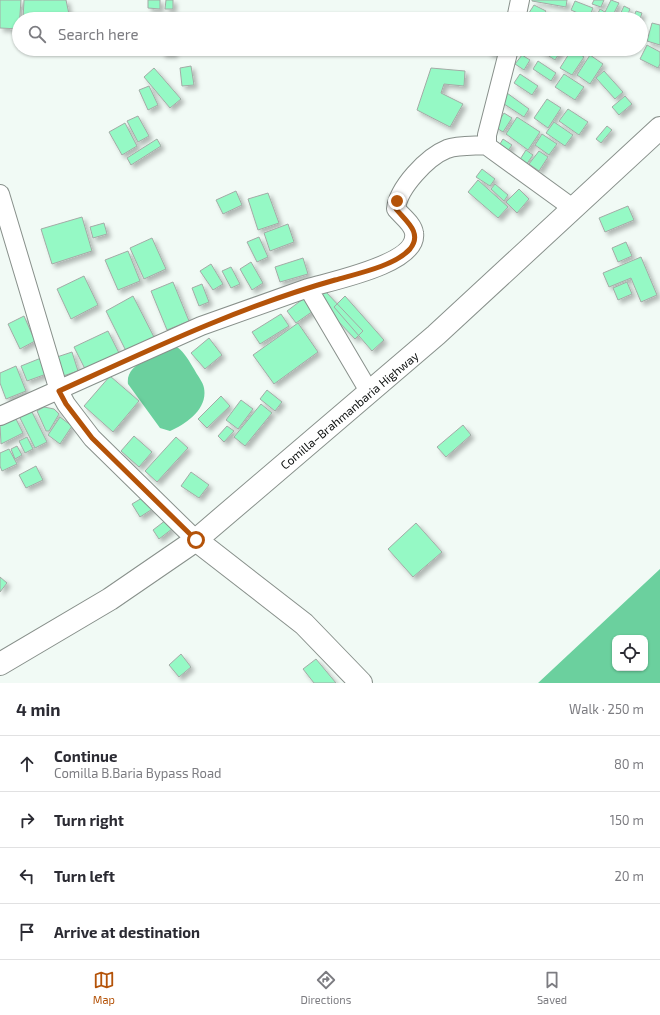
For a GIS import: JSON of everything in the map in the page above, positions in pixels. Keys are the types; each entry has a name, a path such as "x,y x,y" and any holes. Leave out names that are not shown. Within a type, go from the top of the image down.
{"main road":[{"name":"Comilla–Brahmanbaria Highway","path":"0,664 110,599 196,540 370,393 501,277 660,128"},
{"path":"196,540 304,624 360,683"}],"street":[{"path":"517,12 520,0"},
{"path":"507,56 487,135 487,145 494,152 574,209"},
{"path":"0,416 59,391 201,326 308,288 388,263 410,249 415,240 412,226 396,209 397,201 404,188 425,164 447,149 487,145"},
{"path":"0,194 59,391 66,404 92,438 196,540"},
{"path":"308,288 370,393"}],"shaded area":[{"path":"177,347 187,357 201,381 204,388 204,396 203,403 194,415 183,424 170,431 160,428 128,384 129,376 132,370 138,364 153,356"},
{"path":"660,569 660,683 538,683"}],"building":[{"path":"0,0 21,0 20,12 12,12 12,29 0,28"},
{"path":"24,0 66,0 69,12 23,12"},
{"path":"148,0 160,0 160,9 148,8"},
{"path":"166,0 173,0 173,9 165,9"},
{"path":"532,0 567,0 566,7"},
{"path":"594,0 604,0 601,7 592,4"},
{"path":"611,0 619,3 614,12 605,12"},
{"path":"575,1 593,8 591,12 576,12 571,10"},
{"path":"534,5 546,11 545,12 530,12"},
{"path":"624,6 630,9 629,12 621,12"},
{"path":"652,23 660,25 660,45 648,41"},
{"path":"648,46 660,52 660,64 658,68 640,59 642,56 648,56"},
{"path":"521,56 530,60 524,70 515,64"},
{"path":"549,56 558,56 555,60"},
{"path":"568,56 584,57 572,75 560,68"},
{"path":"589,56 603,64 590,84 577,75"},
{"path":"538,61 556,73 551,81 533,69"},
{"path":"191,66 194,85 182,86 180,68"},
{"path":"154,68 181,99 170,108 144,77"},
{"path":"431,68 465,71 464,86 444,84 441,93 463,104 450,127 417,110"},
{"path":"604,71 623,92 615,99 596,78"},
{"path":"520,74 538,86 532,95 514,83"},
{"path":"564,74 584,87 575,100 555,87"},
{"path":"149,86 158,105 148,110 139,90"},
{"path":"507,93 529,109 524,117 501,102"},
{"path":"625,96 632,104 619,115 612,107"},
{"path":"547,99 561,108 548,128 534,118"},
{"path":"568,109 588,122 579,135 559,121"},
{"path":"504,113 512,118 503,132 495,127"},
{"path":"138,116 149,136 138,142 127,121"},
{"path":"517,117 540,132 528,150 506,134"},
{"path":"554,122 573,135 565,146 546,133"},
{"path":"125,123 137,146 122,155 109,132"},
{"path":"607,126 612,130 601,143 596,139"},
{"path":"542,134 557,144 549,155 535,145"},
{"path":"157,139 161,146 131,165 127,158"},
{"path":"503,139 512,145 505,155 497,149"},
{"path":"526,150 533,155 526,165 519,161"},
{"path":"539,151 548,157 539,171 529,164"},
{"path":"482,169 495,179 490,186 476,177"},
{"path":"478,180 508,207 498,218 468,192"},
{"path":"495,184 508,195 504,201 491,189"},
{"path":"519,189 529,199 517,213 506,202"},
{"path":"236,191 242,205 223,214 216,200"},
{"path":"268,193 279,223 258,230 248,199"},
{"path":"628,206 634,220 605,232 599,218"},
{"path":"82,217 92,251 52,264 41,229"},
{"path":"104,223 107,234 93,238 90,227"},
{"path":"288,224 294,242 270,251 264,233"},
{"path":"259,237 268,257 257,262 247,242"},
{"path":"152,238 166,269 144,279 130,248"},
{"path":"626,242 632,256 618,262 612,248"},
{"path":"128,251 140,281 118,290 105,260"},
{"path":"641,257 657,295 641,302 631,278 609,287 603,273"},
{"path":"303,258 308,274 280,282 275,267"},
{"path":"251,262 263,283 252,290 240,269"},
{"path":"211,264 223,284 213,290 200,271"},
{"path":"231,267 240,284 231,288 222,271"},
{"path":"84,276 98,305 71,319 57,289"},
{"path":"173,282 189,321 167,330 151,291"},
{"path":"627,282 632,294 618,300 613,288"},
{"path":"202,284 209,302 199,306 192,288"},
{"path":"325,291 363,331 355,339 317,299"},
{"path":"133,296 155,339 127,353 106,311"},
{"path":"307,296 316,309 296,323 287,311"},
{"path":"345,296 384,340 372,351 334,307"},
{"path":"281,314 289,326 260,344 252,332"},
{"path":"24,316 35,341 20,349 8,324"},
{"path":"298,323 318,352 274,384 253,355"},
{"path":"108,331 121,357 87,373 74,347"},
{"path":"209,338 222,355 205,369 191,353"},
{"path":"72,352 78,371 63,376 57,357"},
{"path":"46,356 52,372 27,381 21,366"},
{"path":"16,366 26,391 6,399 0,383 0,373"},
{"path":"110,376 139,401 113,432 84,406"},
{"path":"267,390 282,402 275,411 260,399"},
{"path":"221,396 230,406 207,428 198,419"},
{"path":"241,400 253,409 238,429 226,420"},
{"path":"261,404 272,413 245,446 234,437"},
{"path":"44,407 54,409 59,414 49,431 46,431 37,411"},
{"path":"31,410 47,442 35,448 19,416"},
{"path":"15,417 23,433 1,444 0,424"},
{"path":"60,417 72,426 60,444 48,435"},
{"path":"463,425 471,435 446,457 437,447"},
{"path":"227,426 234,431 224,442 218,436"},
{"path":"134,436 152,452 139,467 121,451"},
{"path":"27,437 33,449 25,453 19,441"},
{"path":"176,437 188,448 157,482 145,471"},
{"path":"17,446 22,455 15,459 11,449"},
{"path":"9,449 17,464 2,471 0,466 0,453"},
{"path":"36,466 43,480 26,488 19,475"},
{"path":"191,472 209,485 199,498 181,486"},
{"path":"147,495 154,508 140,517 132,504"},
{"path":"166,520 172,529 159,539 153,530"},
{"path":"416,523 442,552 413,577 388,549"},
{"path":"0,577 7,583 0,592"},
{"path":"181,654 191,667 179,677 169,665"},
{"path":"316,659 336,683 314,683 303,669"}],"route":[{"path":"196,540 92,438 66,404 59,391 201,326 308,288 394,261 410,249 415,240 412,226 396,209 397,201"}]}
